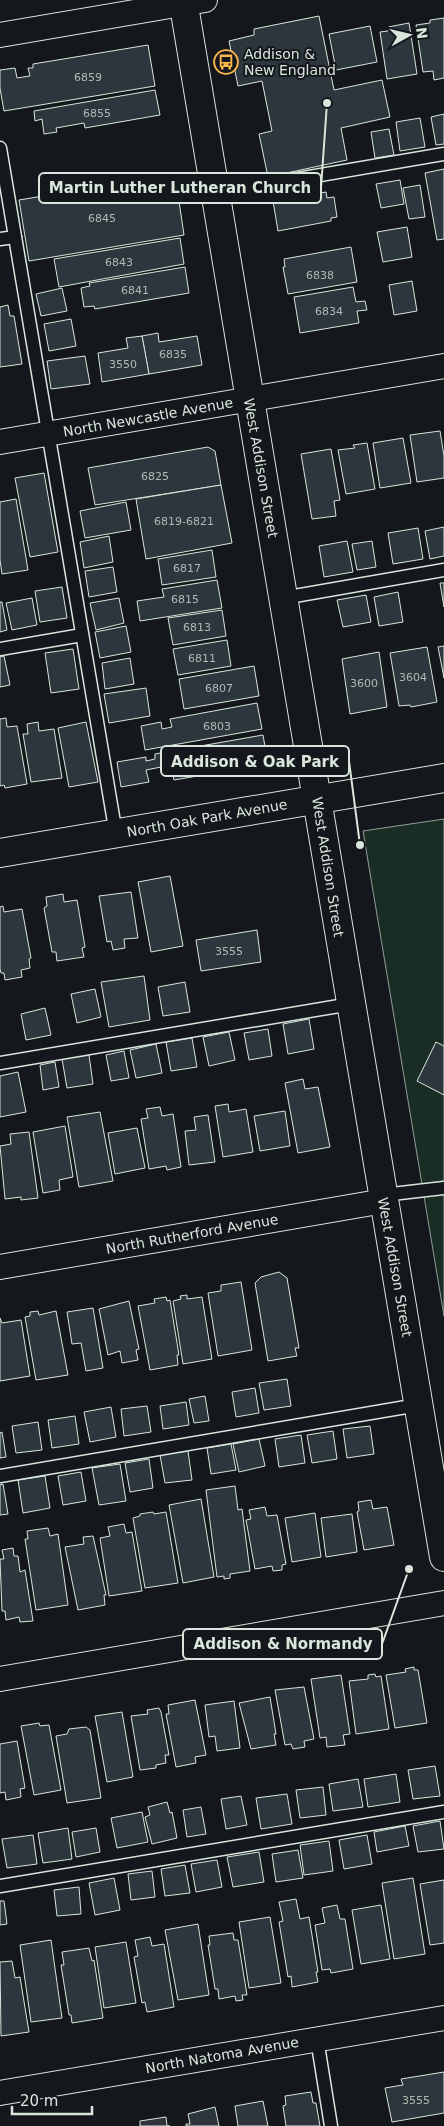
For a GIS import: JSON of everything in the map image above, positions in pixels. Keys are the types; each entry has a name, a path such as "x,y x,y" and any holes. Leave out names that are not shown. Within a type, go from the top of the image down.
{"street":[{"path":"0,35 190,1"},
{"name":"West Addison Street","path":"190,1 215,193 444,1557"},
{"name":"North Newcastle Avenue","path":"0,442 444,366"},
{"name":"North Oak Park Avenue","path":"0,854 444,778"},
{"name":"North Rutherford Avenue","path":"0,1267 384,1198"},
{"path":"0,1679 444,1603"},
{"name":"North Natoma Avenue","path":"0,2093 444,2018"}],"lane":[{"path":"0,148 116,834"},
{"path":"215,193 444,154"},
{"path":"0,239 15,237"},
{"path":"283,598 444,570"},
{"path":"0,649 82,635"},
{"path":"0,1063 351,1004"},
{"path":"384,1198 444,1188"},
{"path":"0,1476 418,1404"},
{"path":"0,1886 444,1812"},
{"path":"317,2039 332,2126"}],"green space":[{"path":"444,819 444,1316 363,831"}],"building":[{"path":"319,16 334,90 382,80 390,117 341,128 347,160 268,177 259,134 272,131 262,81 238,86 229,41 254,35 254,29"},
{"path":"444,18 444,78 434,80 433,71 423,72 416,25"},
{"path":"409,23 417,74 387,79 380,32 388,31 388,27"},
{"path":"370,26 377,62 336,70 329,34"},
{"path":"148,45 155,86 4,111 0,88 0,70 15,68 17,78 30,76 28,68 33,68 33,64"},
{"path":"155,90 160,115 85,128 84,123 56,128 57,132 44,134 42,119 35,121 34,111"},
{"path":"444,114 444,144 436,145 431,117"},
{"path":"420,118 425,147 400,151 396,122"},
{"path":"389,129 394,155 375,158 371,132"},
{"path":"444,169 444,239 437,240 425,173"},
{"path":"175,174 184,235 29,261 19,200"},
{"path":"400,180 404,204 381,208 376,184"},
{"path":"420,185 425,217 409,219 403,188"},
{"path":"326,192 327,198 334,197 337,217 331,218 331,221 278,231 273,201"},
{"path":"407,227 412,257 383,262 377,232"},
{"path":"180,238 184,264 59,287 54,259"},
{"path":"351,247 357,282 288,294 283,267 285,267 284,259"},
{"path":"185,267 189,293 95,309 94,306 84,307 81,288 90,286 89,283"},
{"path":"412,281 417,311 394,315 389,285"},
{"path":"353,287 356,302 365,301 367,310 357,311 359,323 300,333 294,297"},
{"path":"62,288 67,311 41,316 36,294"},
{"path":"8,305 10,316 14,316 22,364 0,367 0,307"},
{"path":"71,319 76,346 49,351 44,324"},
{"path":"158,333 159,342 197,336 202,365 149,374 142,336"},
{"path":"142,336 149,374 102,382 98,353 128,348 126,338"},
{"path":"85,356 90,384 51,389 47,361"},
{"path":"440,431 444,456 444,478 417,482 410,435"},
{"path":"403,438 411,483 380,488 373,443"},
{"path":"367,443 375,489 346,494 338,450 355,448 353,445"},
{"path":"208,447 215,451 221,485 95,505 88,468"},
{"path":"331,449 340,500 334,501 336,516 312,519 301,454"},
{"path":"44,473 58,552 30,557 15,478"},
{"path":"221,485 232,543 146,559 136,499"},
{"path":"16,499 28,570 2,574 0,560 0,502"},
{"path":"126,502 131,530 85,538 80,511"},
{"path":"444,527 444,556 430,559 425,531"},
{"path":"418,528 423,559 393,564 388,533"},
{"path":"109,536 113,562 84,568 80,542"},
{"path":"347,541 353,572 324,577 319,546"},
{"path":"372,541 376,567 357,570 352,544"},
{"path":"212,550 216,577 162,585 158,559"},
{"path":"113,567 117,592 89,597 85,571"},
{"path":"217,580 222,608 140,621 137,601 164,597 162,589"},
{"path":"440,583 444,583 444,607"},
{"path":"62,587 67,618 40,622 35,591"},
{"path":"398,592 403,622 379,626 374,597"},
{"path":"366,595 371,622 343,627 337,600"},
{"path":"32,598 37,625 12,630 6,603"},
{"path":"119,598 124,623 96,630 90,603"},
{"path":"0,602 2,602 7,630 0,632"},
{"path":"222,610 226,636 173,645 168,618"},
{"path":"126,626 131,652 100,658 95,632"},
{"path":"227,640 231,666 178,675 173,649"},
{"path":"444,646 444,678 438,647"},
{"path":"427,647 437,702 411,707 410,705 399,706 390,653"},
{"path":"73,649 79,689 51,693 45,653"},
{"path":"379,652 387,707 350,714 342,659"},
{"path":"4,656 10,685 0,687 0,657"},
{"path":"130,658 134,684 105,689 102,663"},
{"path":"254,666 259,696 184,709 179,679"},
{"path":"146,688 150,716 109,723 104,694"},
{"path":"257,703 262,729 145,750 141,726 161,722 162,729 172,727 170,719"},
{"path":"6,718 7,727 17,726 27,784 5,788 4,785 0,786 0,719"},
{"path":"38,722 39,731 54,729 62,778 31,782 23,734 28,734 27,724"},
{"path":"86,722 98,782 69,787 58,728"},
{"path":"263,735 268,764 174,780 171,765 146,770 149,782 121,787 117,762 146,757 146,761 155,759 155,754"},
{"path":"170,876 183,946 151,952 138,882"},
{"path":"131,892 138,938 124,939 125,948 113,950 111,941 107,942 99,896"},
{"path":"63,894 64,902 77,900 85,947 82,948 84,957 57,961 56,952 52,952 44,908 47,906 46,897"},
{"path":"3,906 4,912 22,909 31,958 29,959 30,968 21,970 22,977 5,980 4,973 1,973 0,969 0,907"},
{"path":"257,930 261,962 201,971 196,940"},
{"path":"144,976 150,1020 109,1027 101,982"},
{"path":"185,982 190,1012 163,1016 158,987"},
{"path":"95,989 101,1017 77,1023 71,994"},
{"path":"45,1008 51,1035 26,1040 21,1014"},
{"path":"309,1019 314,1049 288,1054 283,1024"},
{"path":"268,1029 272,1056 249,1060 244,1033"},
{"path":"229,1032 235,1060 209,1066 203,1037"},
{"path":"192,1038 197,1067 171,1071 166,1042"},
{"path":"436,1042 444,1046 444,1095 417,1081"},
{"path":"156,1044 162,1073 136,1078 130,1050"},
{"path":"124,1051 129,1078 111,1081 106,1055"},
{"path":"89,1055 93,1084 67,1088 62,1059"},
{"path":"55,1062 59,1087 43,1090 40,1065"},
{"path":"18,1072 26,1112 0,1117 0,1076"},
{"path":"303,1079 305,1089 318,1087 330,1147 298,1153 285,1083"},
{"path":"228,1104 229,1112 246,1109 253,1152 223,1157 215,1106"},
{"path":"160,1107 162,1116 173,1114 181,1167 167,1170 166,1166 149,1169 141,1119 148,1118 146,1109"},
{"path":"285,1111 290,1146 260,1151 254,1116"},
{"path":"100,1112 113,1181 79,1187 67,1117"},
{"path":"208,1115 215,1162 189,1165 185,1131 196,1130 194,1117"},
{"path":"65,1126 73,1177 59,1180 60,1190 43,1193 33,1132"},
{"path":"137,1128 145,1168 115,1174 108,1133"},
{"path":"29,1132 38,1198 21,1200 21,1197 5,1199 0,1146 11,1144 10,1134"},
{"path":"279,1272 287,1278 299,1348 295,1348 297,1356 268,1361 255,1283 261,1277"},
{"path":"241,1282 252,1350 218,1356 208,1293 221,1291 221,1285"},
{"path":"187,1295 187,1299 202,1297 212,1359 183,1364 173,1301 181,1299 180,1296"},
{"path":"166,1297 167,1301 170,1300 179,1355 177,1355 178,1365 150,1370 138,1306 155,1303 154,1299"},
{"path":"129,1301 139,1349 136,1350 138,1360 122,1363 120,1351 108,1355 99,1309"},
{"path":"93,1308 103,1368 86,1371 81,1343 72,1344 67,1312"},
{"path":"38,1311 39,1315 56,1311 68,1375 36,1380 25,1317 30,1316 30,1312"},
{"path":"0,1318 2,1323 21,1320 30,1376 0,1381"},
{"path":"287,1379 291,1406 264,1410 259,1383"},
{"path":"255,1388 259,1413 236,1417 232,1392"},
{"path":"205,1396 209,1421 194,1423 189,1399"},
{"path":"186,1402 189,1425 163,1429 160,1406"},
{"path":"147,1406 151,1432 124,1436 121,1409"},
{"path":"111,1407 116,1437 90,1442 84,1412"},
{"path":"75,1416 79,1444 52,1448 48,1420"},
{"path":"38,1422 42,1450 16,1453 12,1426"},
{"path":"370,1426 374,1454 347,1458 343,1429"},
{"path":"333,1431 337,1459 312,1463 307,1435"},
{"path":"2,1432 6,1457 0,1458 0,1433"},
{"path":"301,1435 305,1463 279,1467 275,1439"},
{"path":"259,1439 265,1466 239,1472 233,1444"},
{"path":"231,1444 236,1470 211,1474 207,1448"},
{"path":"188,1451 192,1480 165,1483 160,1455"},
{"path":"149,1459 153,1488 130,1492 125,1463"},
{"path":"120,1464 126,1501 99,1505 92,1468"},
{"path":"81,1472 86,1501 63,1505 58,1476"},
{"path":"45,1476 50,1508 23,1513 18,1480"},
{"path":"3,1484 8,1514 0,1515 0,1485"},
{"path":"235,1486 238,1510 242,1509 250,1571 230,1574 230,1578 224,1579 224,1576 217,1577 206,1490"},
{"path":"201,1499 214,1577 183,1583 169,1505"},
{"path":"371,1500 373,1509 387,1507 394,1545 364,1550 357,1512 359,1511 358,1502"},
{"path":"265,1507 267,1516 277,1515 286,1564 282,1565 282,1570 273,1571 272,1566 255,1569 246,1520 251,1519 249,1510"},
{"path":"153,1512 154,1514 166,1512 178,1583 145,1588 133,1518 140,1516 140,1514"},
{"path":"315,1513 321,1557 292,1562 285,1518"},
{"path":"352,1514 357,1552 326,1557 321,1518"},
{"path":"124,1524 126,1533 132,1532 142,1591 109,1596 100,1538 110,1536 108,1527"},
{"path":"48,1528 50,1536 58,1534 68,1605 36,1610 25,1539 28,1539 27,1531"},
{"path":"93,1536 106,1595 104,1595 105,1605 78,1610 65,1547 84,1544 83,1537"},
{"path":"13,1548 14,1556 18,1556 20,1572 25,1570 33,1621 20,1622 19,1617 6,1620 5,1611 2,1611 0,1559 4,1559 2,1550"},
{"path":"414,1667 414,1670 418,1670 427,1723 395,1728 386,1675 406,1672 405,1669"},
{"path":"375,1674 376,1677 381,1676 389,1729 356,1734 349,1681 368,1679 368,1675"},
{"path":"341,1675 350,1734 343,1735 345,1745 327,1747 326,1737 320,1738 311,1679"},
{"path":"304,1687 314,1739 304,1741 305,1747 293,1749 291,1744 285,1745 275,1690"},
{"path":"270,1697 276,1745 251,1749 239,1703"},
{"path":"195,1700 206,1755 195,1757 196,1763 176,1767 166,1714 169,1714 168,1705"},
{"path":"234,1701 240,1748 217,1751 215,1736 209,1737 205,1705"},
{"path":"159,1708 169,1755 165,1755 166,1763 156,1765 156,1768 140,1770 131,1716 148,1714 147,1710"},
{"path":"122,1712 133,1777 107,1782 95,1716"},
{"path":"39,1723 40,1726 49,1725 61,1790 34,1795 21,1726"},
{"path":"86,1727 90,1730 101,1798 67,1803 56,1736 67,1734 69,1729"},
{"path":"17,1741 25,1788 20,1789 21,1797 6,1800 5,1792 0,1793 0,1744"},
{"path":"435,1766 440,1796 413,1799 408,1770"},
{"path":"396,1774 400,1802 368,1807 364,1779"},
{"path":"358,1779 363,1807 333,1811 329,1784"},
{"path":"323,1787 326,1815 300,1818 296,1790"},
{"path":"287,1794 292,1824 261,1829 256,1798"},
{"path":"241,1796 247,1825 226,1829 221,1799"},
{"path":"167,1802 170,1813 172,1812 177,1838 152,1844 145,1817 150,1815 148,1807"},
{"path":"201,1807 206,1834 187,1837 183,1810"},
{"path":"142,1812 148,1842 117,1848 111,1818"},
{"path":"440,1821 444,1849 418,1852 413,1826"},
{"path":"405,1826 409,1846 377,1852 374,1832"},
{"path":"68,1828 72,1859 43,1863 38,1833"},
{"path":"96,1828 100,1852 76,1857 72,1832"},
{"path":"33,1835 37,1864 7,1868 2,1839"},
{"path":"367,1835 372,1864 344,1869 339,1840"},
{"path":"329,1841 333,1871 304,1875 300,1845"},
{"path":"298,1850 303,1878 276,1882 272,1854"},
{"path":"259,1852 264,1882 233,1887 227,1857"},
{"path":"217,1860 222,1887 196,1892 191,1864"},
{"path":"185,1865 190,1893 165,1896 161,1869"},
{"path":"152,1871 155,1897 131,1900 128,1874"},
{"path":"114,1878 120,1910 95,1915 89,1883"},
{"path":"413,1878 425,1954 394,1959 382,1883"},
{"path":"444,1880 444,1943 430,1945 420,1884"},
{"path":"79,1887 81,1914 57,1916 54,1890"},
{"path":"296,1899 300,1919 309,1917 318,1982 292,1987 291,1976 288,1977 279,1922 283,1921 279,1902"},
{"path":"0,1901 4,1901 7,1924 0,1925"},
{"path":"337,1905 340,1919 345,1919 353,1969 331,1973 330,1969 322,1970 315,1925 325,1923 322,1908"},
{"path":"381,1905 390,1959 361,1964 352,1910"},
{"path":"270,1917 281,1983 249,1988 239,1922"},
{"path":"198,1924 209,1995 178,2000 165,1930"},
{"path":"233,1933 234,1940 238,1940 247,1995 242,1995 243,2000 236,2001 235,1996 219,1999 218,1989 215,1989 208,1945 210,1945 209,1936"},
{"path":"150,1937 152,1946 164,1944 174,2007 147,2012 145,2002 142,2003 134,1957 138,1956 135,1940"},
{"path":"51,1940 62,2018 31,2022 20,1945"},
{"path":"126,1942 136,2003 104,2008 95,1947"},
{"path":"89,1948 92,1961 94,1960 103,2018 72,2023 61,1965 64,1965 62,1952"},
{"path":"12,1961 15,1978 20,1977 29,2032 1,2036 0,1962"},
{"path":"444,2072 444,2113 392,2122 385,2088 403,2085 401,2079"},
{"path":"311,2092 313,2103 316,2103 320,2126 286,2126 283,2106 286,2105 285,2096"},
{"path":"263,2101 268,2126 238,2126 235,2106"},
{"path":"215,2107 219,2126 186,2126 186,2124 190,2124 188,2114"},
{"path":"166,2117 167,2126 140,2126 140,2121"}],"place":[{"name":"Addison & New England","path":"226,62"},
{"name":"Martin Luther Lutheran Church","path":"327,103"},
{"name":"Addison & Oak Park","path":"360,845"},
{"name":"Addison & Normandy","path":"409,1569"}]}
